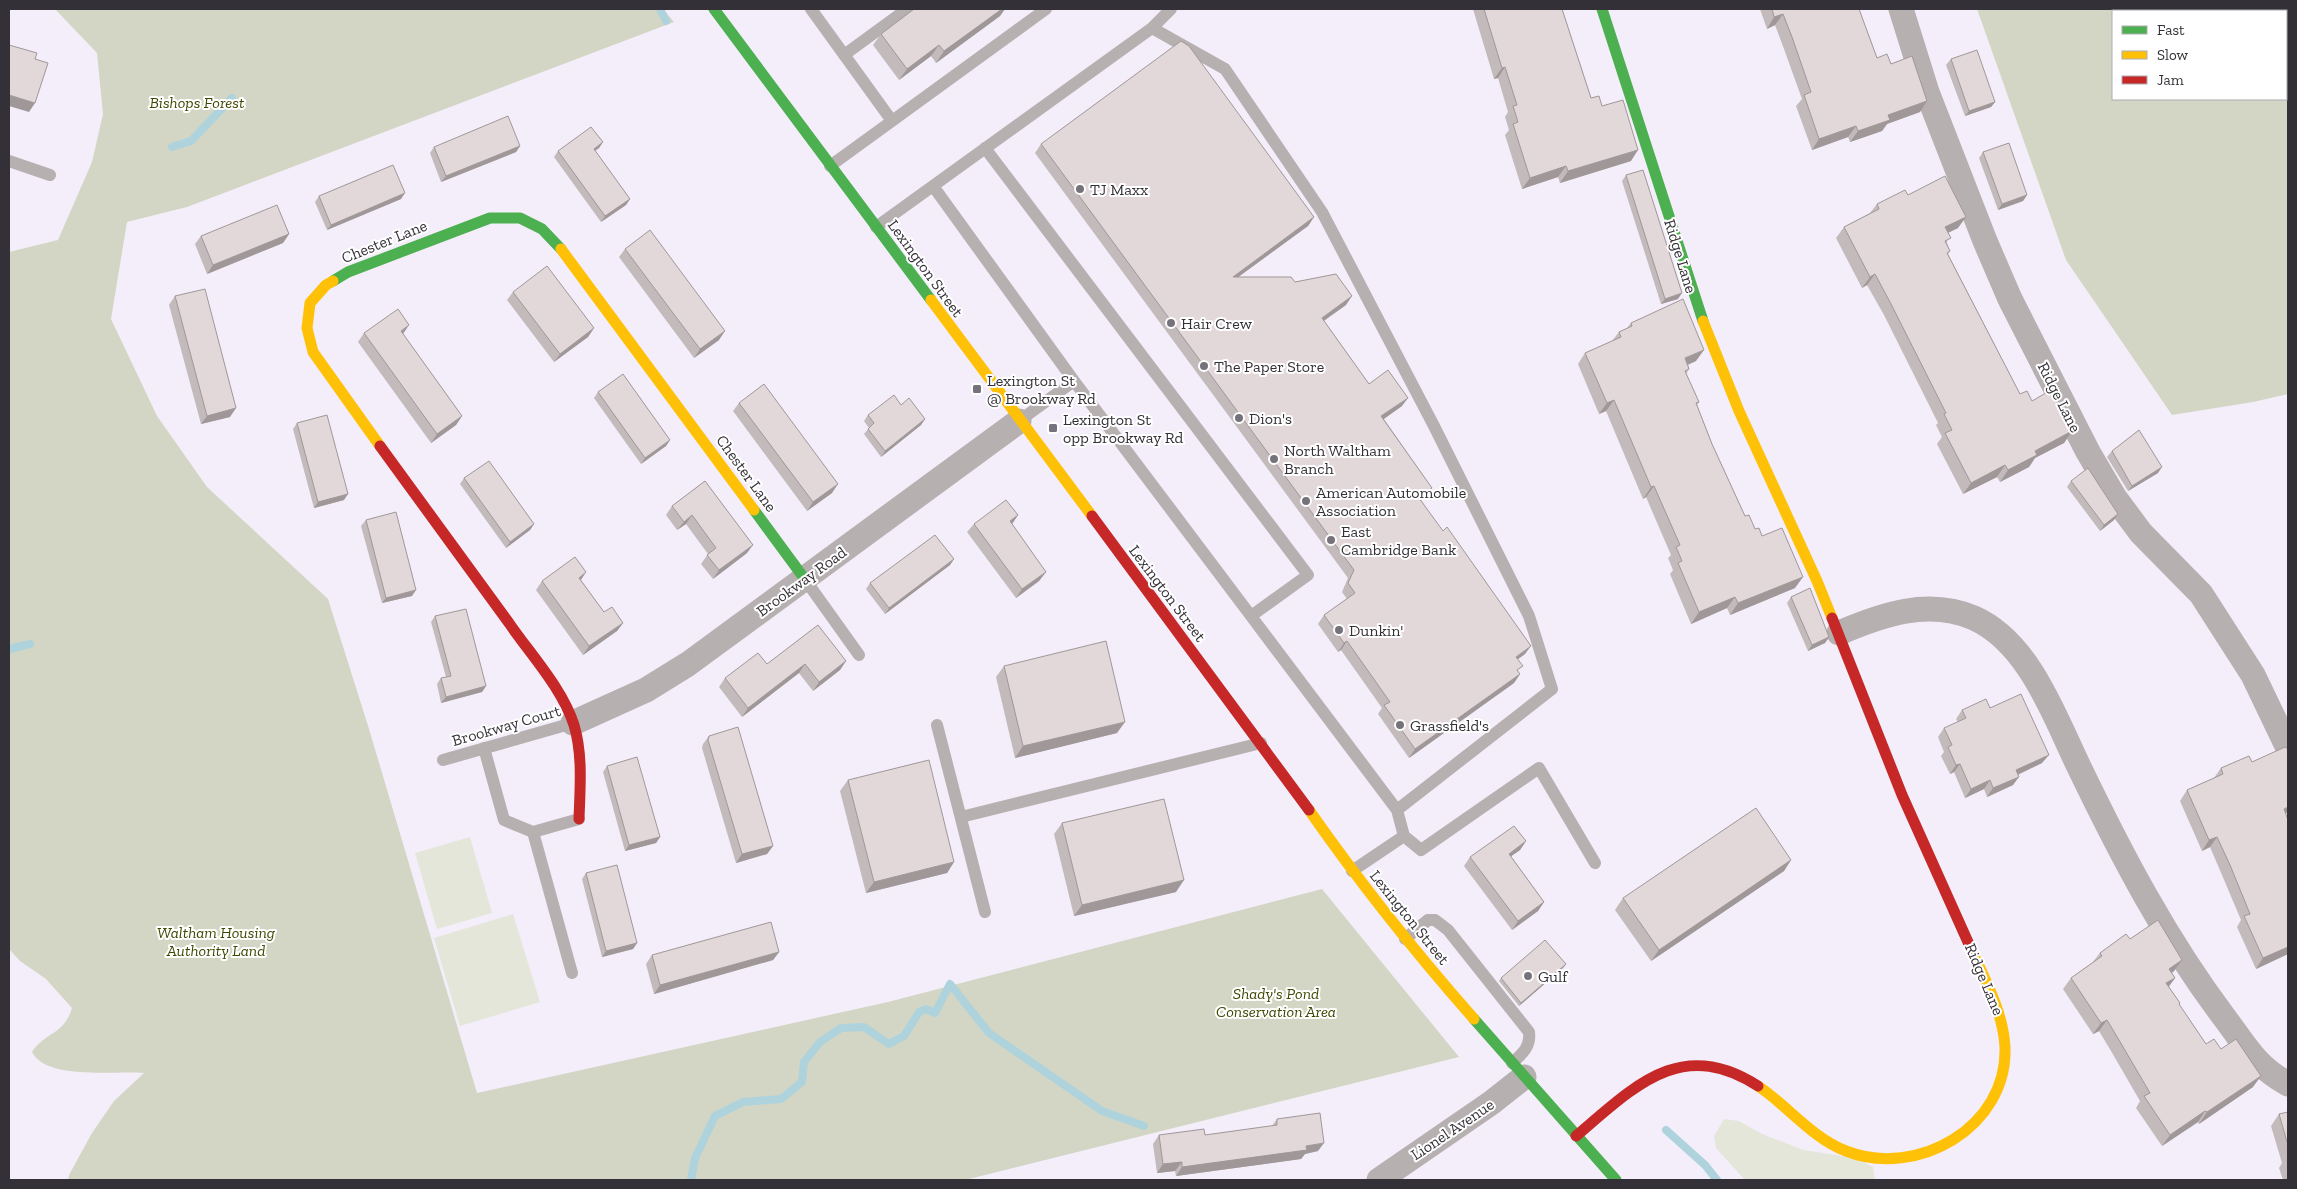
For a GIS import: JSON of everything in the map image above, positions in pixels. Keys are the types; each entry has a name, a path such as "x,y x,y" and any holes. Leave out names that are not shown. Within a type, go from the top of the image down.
{"street":[{"name":"Lexington Street","path":"714,9 1019,421 1261,743 1352,871 1405,939 1616,1180"},
{"name":"Ridge Lane","path":"1576,1136 1631,1091 1665,1070 1697,1064 1728,1071 1763,1088 1827,1143 1861,1156 1896,1160 1930,1153 1958,1138 1981,1117 1997,1092 2006,1067 2006,1043 2002,1016 1902,794 1839,633 1796,530 1739,411 1697,306 1602,9"},
{"name":"Ridge Lane","path":"1901,9 1930,100 1985,241 2010,299 2088,452 2116,498 2141,533 2201,594 2253,675 2288,748"},
{"name":"Chester Lane","path":"573,723 538,664 313,352 307,328 310,303 326,285 348,272 490,218 520,218 542,229 560,248 804,578"},
{"name":"Brookway Road","path":"573,723 667,678 1019,421"},
{"path":"1839,633 1874,618 1910,610 1942,610 1974,618 1998,634 2022,658 2039,685 2117,846 2156,915 2198,982 2249,1053 2270,1073 2288,1084"},
{"name":"Brookway Court","path":"573,723 578,749 579,819"},
{"name":"Lionel Avenue","path":"1379,1180 1491,1103 1518,1070"}],"lane":[{"path":"810,9 892,121"},
{"path":"844,55 907,9"},
{"path":"830,166 1046,9"},
{"path":"876,227 1152,28 1171,9"},
{"path":"1152,28 1225,69 1322,212 1434,426 1529,616 1552,689 1397,810"},
{"path":"985,148 1308,576 1251,616"},
{"path":"9,161 50,175"},
{"path":"933,186 1074,381 1397,810 1404,836 1420,850 1539,768 1595,864"},
{"path":"1019,421 1074,381"},
{"path":"804,578 859,655"},
{"name":"Brookway Court","path":"443,760 573,723"},
{"path":"937,725 985,912"},
{"path":"961,817 1261,743"},
{"path":"484,748 504,820 533,832 579,819"},
{"path":"533,832 572,974"},
{"path":"1352,871 1404,836"},
{"path":"1405,939 1428,920 1434,920 1448,930 1529,1032 1530,1040 1518,1070"}],"shaded area":[{"path":"470,837 492,913 437,929 415,853"},
{"path":"513,914 540,1002 460,1026 434,938"},
{"path":"1724,1119 1739,1121 1760,1133 1803,1150 1855,1158 1873,1167 1875,1180 1745,1180 1716,1148 1714,1136"}],"green space":[{"path":"55,9 663,9 674,22 187,207 127,222 111,319 157,416 207,487 328,599 369,729 477,1093 888,1002 1322,889 1459,1057 965,1180 68,1180 92,1133 114,1101 144,1073 67,1071 40,1061 32,1052 37,1045 59,1029 69,1017 72,1008 46,979 20,961 9,949 9,252 58,240 92,162 103,114 97,53"},
{"path":"1977,9 2174,9 2176,10 2112,10 2112,100 2287,100 2288,97 2288,394 2253,402 2172,415 2066,260"}],"building":[{"path":"914,9 1002,9 944,51 939,45 907,69 881,34"},
{"path":"1484,9 1562,9 1591,98 1599,96 1602,106 1623,100 1638,150 1568,171 1566,166 1530,178 1513,124 1518,122 1513,106 1517,105 1505,67 1502,68"},
{"path":"1772,9 1859,9 1877,58 1887,54 1891,64 1912,56 1927,101 1888,115 1890,120 1858,131 1856,126 1819,139 1804,95 1811,92 1792,37 1783,14 1774,17"},
{"path":"1181,41 1189,46 1314,217 1233,277 1291,277 1295,282 1336,274 1352,296 1322,318 1369,384 1388,370 1408,398 1381,416 1432,488 1419,498 1443,531 1447,527 1531,646 1516,657 1523,666 1517,670 1520,674 1415,749 1384,705 1390,702 1347,641 1344,643 1324,615 1355,593 1348,583 1354,570 1041,144"},
{"path":"9,45 37,53 35,59 48,63 35,103 9,95"},
{"path":"1977,50 1995,102 1969,111 1951,59"},
{"path":"508,116 520,146 446,176 434,147"},
{"path":"591,127 603,142 594,149 630,199 605,216 558,151"},
{"path":"2009,143 2027,195 2002,204 1983,152"},
{"path":"393,165 405,193 331,225 319,196"},
{"path":"1643,170 1682,293 1665,299 1626,175"},
{"path":"1945,176 1966,217 1945,227 1951,238 1945,241 1950,251 1947,253 2020,394 2027,391 2032,401 2051,390 2072,431 2035,451 2037,455 2008,470 2005,465 1971,483 1945,433 1952,430 1944,414 1946,413 1875,274 1870,277 1844,227 1879,209 1877,204 1905,190 1908,195"},
{"path":"277,205 289,234 213,265 201,236"},
{"path":"650,230 725,331 700,349 625,249"},
{"path":"547,266 594,328 560,354 513,292"},
{"path":"205,289 236,408 207,416 175,296"},
{"path":"1683,299 1704,350 1685,358 1689,369 1685,371 1699,402 1696,403 1712,444 1745,516 1749,515 1755,529 1759,528 1762,536 1782,528 1803,577 1738,603 1735,597 1699,612 1678,563 1682,561 1676,547 1680,545 1654,486 1651,487 1614,400 1607,403 1585,353 1621,337 1619,332 1632,326 1631,323"},
{"path":"398,309 409,325 401,331 462,416 437,434 364,333"},
{"path":"623,374 670,440 645,458 598,392"},
{"path":"764,384 838,484 813,502 739,403"},
{"path":"894,395 901,405 909,398 925,419 885,451 868,429 874,423 868,415"},
{"path":"327,415 348,494 318,502 297,423"},
{"path":"2139,430 2162,467 2132,486 2112,451"},
{"path":"489,461 534,524 510,542 464,478"},
{"path":"2088,468 2118,514 2104,525 2071,481"},
{"path":"705,481 753,545 719,570 707,555 716,548 692,515 684,522 672,506"},
{"path":"1006,500 1018,515 1010,521 1046,572 1022,589 974,524"},
{"path":"396,512 416,590 386,598 366,520"},
{"path":"935,535 954,559 889,608 870,583"},
{"path":"575,557 586,572 579,578 604,612 612,607 623,623 589,646 542,581"},
{"path":"1810,588 1829,637 1812,645 1791,597"},
{"path":"466,609 486,686 446,697 441,678 451,676 435,616"},
{"path":"818,625 846,661 819,682 805,664 748,708 725,678 758,653 767,664"},
{"path":"1106,641 1125,722 1023,746 1004,666"},
{"path":"2021,694 2049,755 2016,770 2019,777 1993,788 1990,780 1971,789 1960,764 1956,765 1948,747 1952,745 1944,728 1966,718 1962,710 1986,699 1990,708"},
{"path":"738,727 773,846 742,854 708,740 709,736"},
{"path":"2285,747 2288,749 2288,807 2284,809 2288,820 2288,947 2263,958 2244,916 2250,914 2230,865 2217,837 2209,840 2187,790 2223,774 2221,768 2249,756 2252,762"},
{"path":"637,757 660,837 629,845 607,766"},
{"path":"929,760 954,862 874,882 848,780"},
{"path":"1164,799 1184,880 1082,905 1062,823"},
{"path":"1756,808 1791,860 1659,950 1623,898"},
{"path":"1514,826 1526,841 1509,854 1544,902 1518,921 1470,857"},
{"path":"617,865 637,943 606,951 586,873"},
{"path":"2158,920 2182,960 2169,969 2175,978 2166,983 2179,1004 2206,1044 2214,1039 2221,1049 2236,1039 2261,1076 2170,1135 2144,1096 2150,1093 2107,1020 2101,1023 2071,978 2102,956 2100,953 2126,934 2130,939"},
{"path":"771,922 779,952 660,985 652,955"},
{"path":"1545,940 1566,964 1521,1003 1501,978"},
{"path":"2288,1112 2288,1145 2279,1114"},
{"path":"1320,1113 1324,1143 1306,1146 1307,1150 1182,1167 1182,1162 1163,1164 1159,1135 1204,1129 1205,1135 1277,1125 1277,1119"}],"waterway":[{"path":"660,9 666,21"},
{"path":"172,147 191,141 232,98"},
{"path":"9,649 30,644"},
{"path":"691,1180 695,1158 715,1116 743,1102 781,1099 802,1082 804,1062 820,1042 841,1028 864,1027 889,1044 904,1036 919,1012 926,1009 935,1013 950,984 989,1033 1102,1111 1144,1126"},
{"path":"1666,1130 1705,1165 1717,1180"}],"traffic: fast":[{"path":"714,9 931,300"},
{"path":"1602,9 1703,321"},
{"path":"333,281 348,272 490,218 520,218 542,229 561,249"},
{"path":"754,510 804,578"},
{"path":"1474,1019 1616,1180"}],"traffic: slow":[{"path":"561,249 754,510"},
{"path":"333,281 326,285 310,303 307,328 313,352 380,446"},
{"path":"931,300 1092,516"},
{"path":"1703,321 1739,411 1832,618"},
{"path":"1309,810 1388,917 1474,1019"},
{"path":"1758,1086 1811,1130 1846,1151 1873,1158 1901,1158 1928,1151 1953,1140 1975,1122 1991,1101 2002,1076 2005,1047 2004,1034 1997,1009 1972,951"}],"traffic: jam":[{"path":"380,446 545,672 569,711 579,748 579,819"},
{"path":"1092,516 1309,810"},
{"path":"1832,618 1902,795 1972,951"},
{"path":"1576,1136 1618,1100 1639,1085 1660,1074 1682,1067 1705,1066 1730,1072 1758,1086"}],"place":[{"name":"TJ Maxx","path":"1080,189"},
{"name":"Hair Crew","path":"1171,323"},
{"name":"The Paper Store","path":"1204,366"},
{"name":"Lexington St @ Brookway Rd","path":"977,389"},
{"name":"Dion's","path":"1239,418"},
{"name":"Lexington St opp Brookway Rd","path":"1053,428"},
{"name":"North Waltham Branch","path":"1274,459"},
{"name":"American Automobile Association","path":"1306,501"},
{"name":"East Cambridge Bank","path":"1331,540"},
{"name":"Dunkin'","path":"1339,630"},
{"name":"Grassfield's","path":"1400,725"},
{"name":"Gulf","path":"1528,976"}],"park label":[{"name":"Bishops Forest","path":"197,102"},
{"name":"Waltham Housing Authority Land","path":"216,941"},
{"name":"Shady's Pond Conservation Area","path":"1276,1002"}]}
